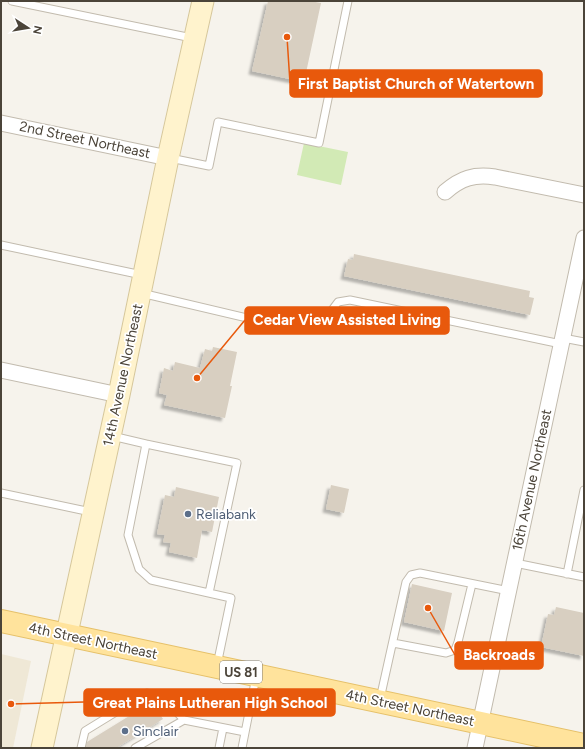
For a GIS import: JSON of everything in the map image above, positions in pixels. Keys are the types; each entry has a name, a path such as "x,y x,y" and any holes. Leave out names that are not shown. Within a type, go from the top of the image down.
{"main road":[{"name":"14th Avenue Northeast","path":"42,748 203,1"},
{"name":"4th Street Northeast","path":"1,621 584,744"}],"street":[{"name":"2nd Street Northeast","path":"1,123 168,158"},
{"path":"445,192 455,183 480,175 584,195"},
{"name":"16th Avenue Northeast","path":"475,748 584,238"},
{"path":"1,370 119,395"}],"lane":[{"path":"12,1 195,39"},
{"path":"168,158 209,166 218,122 319,143 348,1"},
{"path":"1,245 142,284 260,321"},
{"path":"332,310 338,302 350,300 562,341 584,342"},
{"path":"110,436 237,463 209,593"},
{"path":"146,444 128,535 139,569 151,580 231,598 217,667"},
{"path":"566,574 584,490"},
{"path":"1,493 93,512"},
{"path":"515,563 584,577"},
{"path":"380,701 406,582 411,575 420,573 509,592"},
{"path":"392,643 446,653 455,650 472,584"},
{"path":"242,748 257,675"},
{"path":"82,748 86,731 147,693 163,697 184,720 245,732"},
{"path":"135,748 184,720"},
{"path":"219,748 223,728"}],"shaded area":[{"path":"1,654 31,661 13,748 1,748"}],"green space":[{"path":"304,143 348,152 341,185 297,175"}],"building":[{"path":"268,1 310,1 321,3 304,82 252,71"},
{"path":"354,254 530,291 529,297 534,298 530,315 344,276 348,259 353,260"},
{"path":"213,347 237,352 225,418 164,405 167,395 159,393 164,368 173,371 175,362 200,368 205,349 212,351"},
{"path":"331,485 349,489 344,513 326,509"},
{"name":"Reliabank","path":"176,487 219,497 212,532 202,530 197,558 169,552 171,543 163,542 165,535 157,534 165,495 174,497"},
{"path":"412,584 452,593 444,631 404,622"},
{"path":"556,607 584,613 584,656 541,647 548,614 554,615"},
{"name":"Sinclair","path":"152,702 163,719 116,748 86,748 87,742"}],"place":[{"name":"First Baptist Church of Watertown","path":"287,37"},
{"name":"Cedar View Assisted Living","path":"197,378"},
{"name":"Reliabank","path":"188,514"},
{"name":"Backroads","path":"428,608"},
{"name":"Great Plains Lutheran High School","path":"11,704"},
{"name":"Sinclair","path":"125,731"}]}
